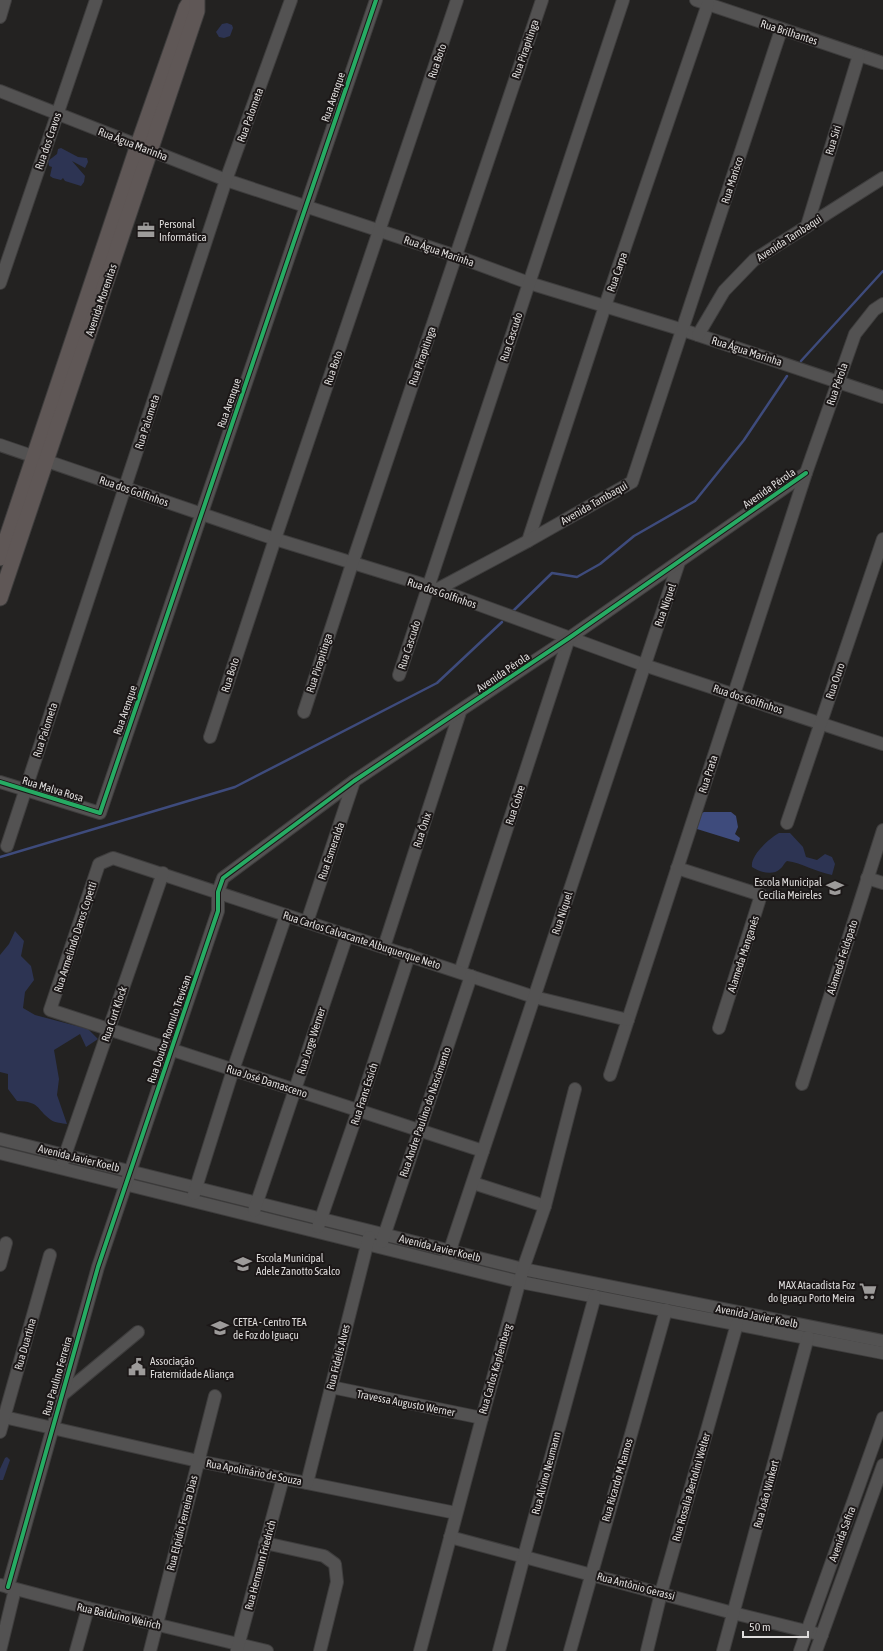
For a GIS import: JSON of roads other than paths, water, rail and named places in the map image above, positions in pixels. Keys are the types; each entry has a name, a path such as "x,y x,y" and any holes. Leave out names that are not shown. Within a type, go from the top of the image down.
{"main road":[{"name":"Avenida Morenitas","path":"0,598 40,459 144,148 186,8 191,0"},
{"name":"Avenida Morenitas","path":"144,148 197,11 197,0"},
{"name":"Avenida Morenitas","path":"0,558 40,459"}],"street":[{"path":"0,17 5,0"},
{"name":"Rua dos Cravos","path":"0,283 96,0"},
{"name":"Rua Palometa","path":"7,846 126,488 226,180 291,0"},
{"name":"Rua Arenque","path":"100,813 376,0"},
{"name":"Rua Boto","path":"210,737 275,539 457,0"},
{"name":"Rua Pirapitinga","path":"304,712 352,564 542,0"},
{"name":"Rua Cascudo","path":"399,675 432,588 529,282 623,0"},
{"name":"Rua Brilhantes","path":"696,0 781,30 883,63"},
{"name":"Rua Carpa","path":"528,541 708,4"},
{"name":"Rua Marisco","path":"682,330 781,30"},
{"name":"Rua Siri","path":"807,226 859,55"},
{"name":"Rua Água Marinha","path":"0,91 226,180 456,256 529,282 698,335 883,397"},
{"name":"Avenida Tambaqui","path":"698,335 724,291 754,260 883,178"},
{"name":"Rua Pérola","path":"806,473 855,334 874,310 883,304"},
{"name":"Avenida Tambaqui","path":"432,588 528,541 632,482 682,330"},
{"name":"Rua dos Golfinhos","path":"0,445 275,539 432,588 644,664 883,744"},
{"name":"Avenida Pérola","path":"218,892 223,878 354,781 460,712 569,638 806,473"},
{"name":"Rua Prata","path":"610,1075 806,473"},
{"name":"Rua Ouro","path":"787,823 883,540"},
{"name":"Rua Níquel","path":"446,1264 679,562"},
{"name":"Rua Cobre","path":"466,974 569,638"},
{"name":"Rua Ônix","path":"384,947 460,712"},
{"name":"Rua Esmeralda","path":"307,922 354,781"},
{"name":"Rua Malva Rosa","path":"0,782 100,813"},
{"name":"Alameda Feldspato","path":"802,1084 883,830"},
{"name":"Rua Carlos Calvacante Albuquerque Neto","path":"99,864 113,858 534,997 628,1020"},
{"name":"Rua Armelindo Daros Copetti","path":"50,1010 99,864"},
{"name":"Alameda Manganês","path":"677,868 761,895 720,1028"},
{"name":"Rua Curt Klock","path":"61,1169 108,1029 163,874"},
{"path":"867,878 883,883"},
{"name":"Rua Doutor Romulo Trevisan","path":"130,1171 218,911 218,892"},
{"path":"192,1201 233,1070 286,915"},
{"name":"Rua Jorge Werner","path":"253,1216 347,935"},
{"name":"Rua Frans Essich","path":"317,1232 320,1219 409,955"},
{"name":"Rua Andre Paulino do Nascimento","path":"380,1247 419,1130 466,974"},
{"name":"Rua José Damasceno","path":"50,1010 483,1151"},
{"name":"Rua Carlos Kapfemberg","path":"420,1651 456,1513 520,1282 545,1206 575,1089"},
{"name":"Avenida Javier Koelb","path":"0,1139 256,1204 524,1269 883,1341"},
{"name":"Avenida Javier Koelb","path":"0,1153 520,1282 808,1337 883,1353"},
{"name":"Rua Paulino Ferreira","path":"0,1651 8,1587 51,1429 98,1267 130,1171"},
{"path":"473,1183 545,1206"},
{"name":"Rua Fidelis Alves","path":"307,1483 370,1232"},
{"path":"0,1265 6,1243"},
{"name":"Rua Duartina","path":"0,1432 2,1417 50,1255"},
{"name":"Rua Alvino Neumann","path":"499,1651 595,1296"},
{"name":"Rua Ricardo M Ramos","path":"570,1651 590,1574 666,1310"},
{"name":"Rua Rosalia Bertolini Welter","path":"646,1651 737,1324"},
{"path":"61,1396 138,1332"},
{"name":"Rua João Winkert","path":"723,1651 808,1337"},
{"name":"Travessa Augusto Werner","path":"331,1387 482,1418"},
{"name":"Rua Elpidio Ferreira Dias","path":"150,1651 214,1396"},
{"name":"Rua Apolinário de Souza","path":"2,1417 198,1461 456,1513"},
{"name":"Avenida Safira","path":"800,1651 883,1418"},
{"name":"Avenida Safira","path":"816,1651 883,1465"},
{"name":"Rua Hermann Friedrich","path":"238,1647 283,1478"},
{"name":"Rua Antônio Gerassi","path":"450,1537 733,1613 822,1635"},
{"path":"265,1543 324,1556 335,1564 337,1582 320,1651"},
{"name":"Rua Balduino Weirich","path":"8,1587 238,1647 267,1651"},
{"path":"76,1651 88,1608"}],"waterway":[{"path":"801,361 883,271"},
{"path":"512,612 552,573 577,577 600,564 634,536 695,501 744,440 787,376"},
{"path":"0,857 235,787 437,683 502,622"}],"place":[{"name":"Personal Informática","path":"146,230"},
{"name":"Escola Municipal Cecília Meireles","path":"835,888"},
{"name":"Escola Municipal Adele Zanotto Scalco","path":"243,1264"},
{"name":"MAX Atacadista Foz do Iguaçu Porto Meira","path":"868,1291"},
{"name":"CETEA - Centro TEA de Foz do Iguaçu","path":"220,1328"},
{"name":"Associação Fraternidade Aliança","path":"137,1367"}]}
